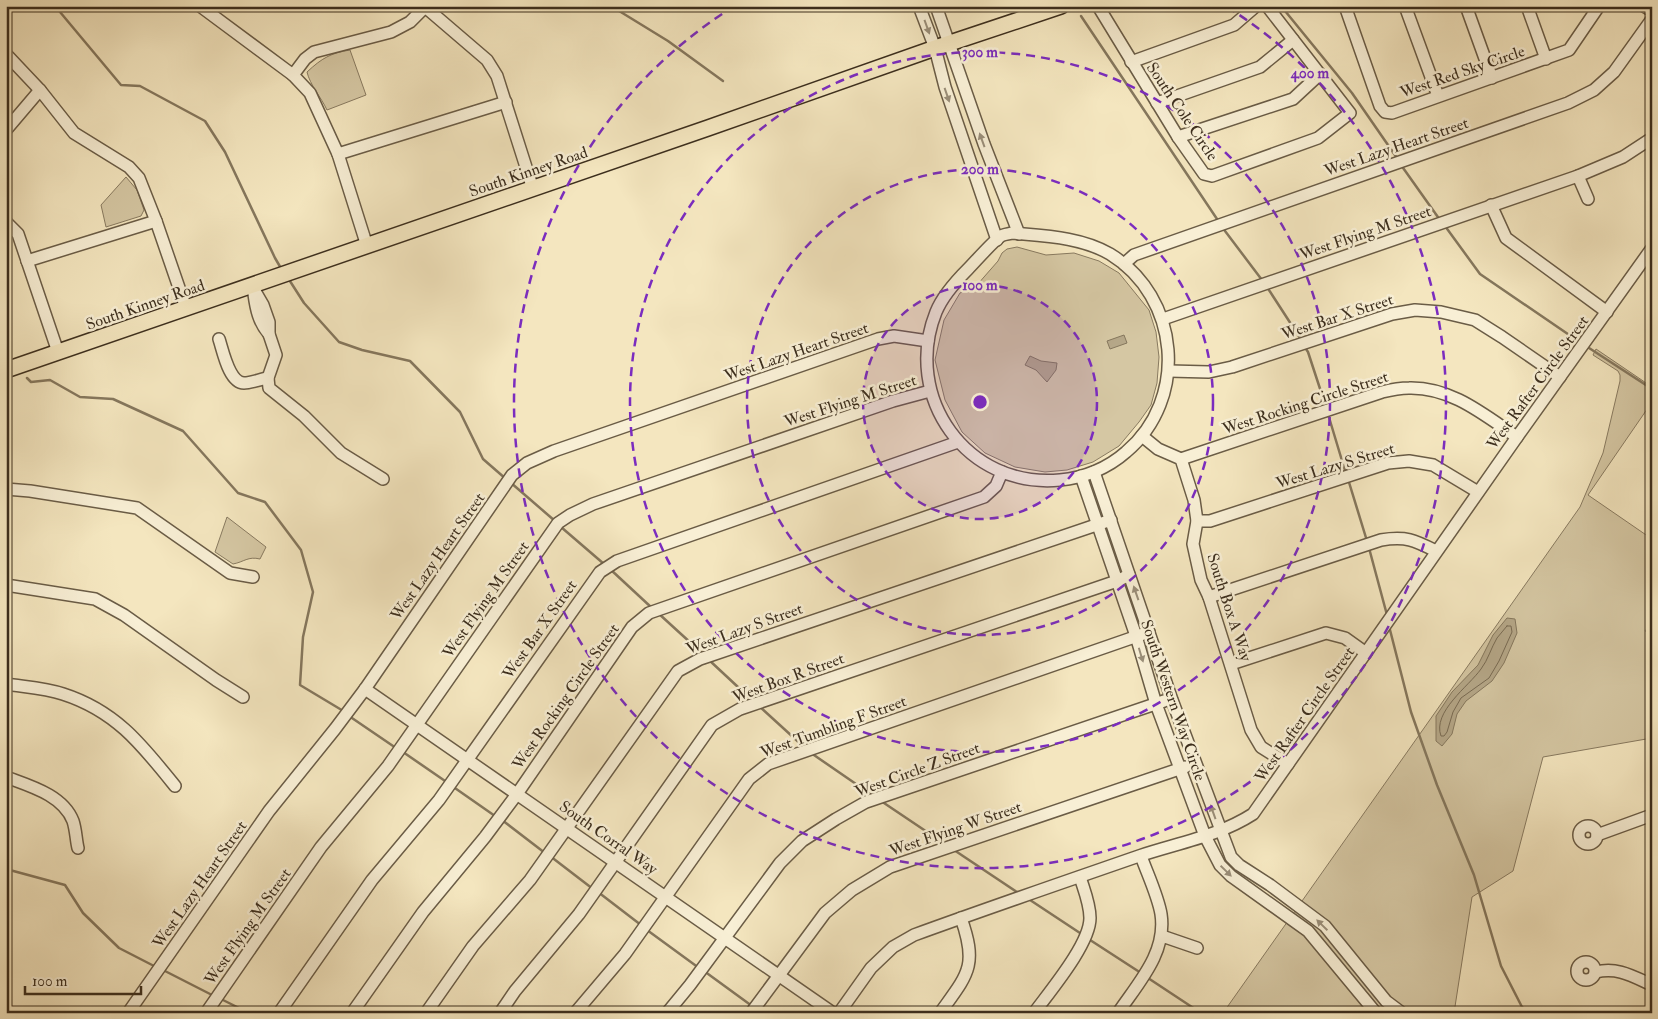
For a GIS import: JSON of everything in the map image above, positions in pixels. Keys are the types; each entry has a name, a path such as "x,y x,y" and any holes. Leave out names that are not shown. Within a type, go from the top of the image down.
{"main road":[{"name":"South Kinney Road","path":"6,370 1060,6"}],"street":[{"path":"200,6 214,10 294,75 310,93 338,154 367,246"},
{"path":"919,6 942,46 984,144 1019,234"},
{"path":"936,6 942,46 944,87 997,240"},
{"name":"South Cole Circle","path":"1098,6 1178,137 1204,174 1212,176 1318,138 1350,113 1320,74"},
{"path":"1131,62 1234,25 1256,6"},
{"path":"1178,137 1293,99 1320,74 1267,6"},
{"name":"West Red Sky Circle","path":"1345,6 1380,106 1385,112 1392,113 1546,59 1527,6"},
{"path":"1406,6 1438,96"},
{"path":"1466,6 1492,78"},
{"path":"1546,59 1569,50 1600,6"},
{"path":"1644,6 1652,11"},
{"path":"294,75 304,59 314,52 391,32 410,22 425,7 487,60 497,76 533,189"},
{"name":"West Lazy Heart Street","path":"1124,264 1134,255 1568,104 1594,90 1614,72 1652,19"},
{"path":"1157,103 1260,67 1293,40"},
{"path":"6,54 40,90 74,134 129,167 139,178 186,308"},
{"path":"6,130 40,90"},
{"path":"338,154 506,102"},
{"name":"West Flying M Street","path":"1163,319 1578,176 1623,158 1652,138"},
{"path":"1578,176 1588,199"},
{"path":"1491,205 1506,238 1607,312"},
{"path":"27,261 156,221"},
{"path":"6,222 18,234 58,352"},
{"path":"1012,233 1074,240 1100,250 1124,264 1154,298 1168,336 1170,354 1166,389 1152,421 1142,436 1120,457 1094,472 1064,480 1045,481 1019,478 986,464 971,454 958,442 941,418 930,391 926,366 928,341 936,311 953,283 1001,236 1012,233"},
{"name":"West Rafter Circle Street","path":"839,1013 871,968 893,947 914,936 1141,856 1205,836 1237,824 1253,814 1436,551 1652,248"},
{"path":"252,286 262,327 269,334 276,355 268,378 269,388 304,416 341,453 383,479"},
{"name":"West Bar X Street","path":"1169,371 1209,372 1232,367 1392,314 1415,310 1441,312 1475,320 1560,377"},
{"name":"West Lazy Heart Street","path":"128,1013 269,811 365,689 512,475 527,463 563,448 878,339 894,336 928,341"},
{"path":"219,339 232,376 238,381 244,383 268,378"},
{"name":"West Rocking Circle Street","path":"1182,459 1382,392 1409,388 1439,391 1467,403 1517,437"},
{"name":"West Flying M Street","path":"206,1013 321,847 388,766 558,523 593,504 836,420 930,391"},
{"path":"1142,436 1158,449 1182,459"},
{"name":"West Bar X Street","path":"279,1013 372,880 439,800 600,572 616,561 958,442"},
{"name":"South Box A Way","path":"1182,459 1194,500 1197,521 1193,544 1201,580 1209,597 1252,730 1262,747 1288,764"},
{"name":"West Lazy S Street","path":"1197,521 1210,521 1388,463 1409,461 1433,466 1478,492"},
{"name":"West Rocking Circle Street","path":"352,1013 423,912 485,837 517,794 632,628 649,613 984,497 996,486 1002,472"},
{"name":"South Western Way Circle","path":"1094,472 1171,698 1231,856 1239,865 1284,895 1325,926 1386,1001 1402,1013"},
{"name":"South Western Way Circle","path":"1081,476 1136,636 1156,704 1205,836 1220,865 1232,876 1308,931 1376,1013"},
{"path":"6,489 136,508 230,574 253,577"},
{"name":"West Lazy S Street","path":"426,1013 473,946 530,880 678,671 706,657 1110,520"},
{"path":"1209,597 1381,540 1399,537 1418,541 1436,551"},
{"name":"West Box R Street","path":"500,1013 515,991 579,914 712,725 740,709 1117,581 1129,575"},
{"path":"6,585 95,599 124,615 216,680 244,697"},
{"name":"West Tumbling F Street","path":"575,1013 625,954 749,779 768,764 1149,632"},
{"path":"1231,664 1326,633 1345,638 1366,653"},
{"path":"6,684 63,694 103,711 140,742 175,786"},
{"name":"South Corral Way","path":"365,689 468,758 833,1013"},
{"name":"West Circle Z Street","path":"666,1013 690,985 780,863 802,841 836,819 866,802 1171,698"},
{"name":"West Flying W Street","path":"752,1013 825,913 852,890 890,867 1195,763"},
{"path":"6,777 39,789 61,804 73,820 78,848"},
{"path":"1597,835 1652,815"},
{"path":"1118,1013 1151,965 1162,936 1161,913 1141,856"},
{"path":"1034,1013 1085,939 1090,920 1089,907 1080,877"},
{"path":"1275,908 1284,895"},
{"path":"940,1013 966,975 969,961 969,945 961,918"},
{"path":"1162,936 1197,948"},
{"path":"1327,953 1340,944"},
{"path":"1596,972 1608,969 1623,972 1652,985"},
{"path":"1352,983 1363,974"}],"shaded area":[{"path":"350,50 366,95 327,110 307,72 327,57"},
{"path":"126,177 137,190 144,210 141,216 106,227 101,205"},
{"path":"1017,247 1046,255 1074,253 1099,261 1119,273 1149,310 1156,332 1159,357 1157,383 1151,405 1119,446 1093,462 1067,470 1045,472 1015,467 985,453 962,432 945,400 935,360 944,320 960,293 977,285 998,261 1002,253 1007,249"},
{"path":"1596,349 1652,387 1652,402 1588,495 1652,539 1652,622 1645,631 1652,636 1652,738 1543,757 1513,871 1472,897 1454,1013 1223,1013 1580,507 1603,453 1620,381 1618,371 1593,355"},
{"path":"227,517 266,547 260,559 249,559 233,564 215,552"}],"water":[{"path":"1124,335 1127,343 1110,349 1107,341"},
{"path":"1030,356 1041,361 1057,363 1056,370 1047,382 1036,370 1025,365"},
{"path":"1507,618 1515,619 1517,633 1504,663 1492,681 1466,701 1457,714 1452,734 1442,746 1436,741 1436,716 1452,692 1478,665 1493,635"}],"waterway":[{"path":"55,6 121,85 140,86 205,121 225,152 282,270"},
{"path":"611,6 668,41 723,81"},
{"path":"1281,6 1352,93 1397,158"},
{"path":"1081,16 1219,222"},
{"path":"1401,165 1440,220"},
{"path":"1445,226 1480,274 1581,343"},
{"path":"1222,227 1262,280"},
{"path":"288,278 304,303 339,342 362,350 410,361 460,412 483,459 506,479"},
{"path":"1267,287 1302,341"},
{"path":"1304,346 1308,352 1326,407"},
{"path":"1586,346 1652,389"},
{"path":"27,378 31,382 50,380 80,397 113,399 183,431 238,493 265,502 301,550 313,592 303,637 300,685 345,712"},
{"path":"1328,414 1346,474"},
{"path":"1348,479 1367,541"},
{"path":"510,482 555,521"},
{"path":"561,527 604,564"},
{"path":"1369,548 1387,615"},
{"path":"610,569 652,608"},
{"path":"658,613 704,655"},
{"path":"1389,626 1411,712 1437,785 1474,875 1501,966 1522,1007 1528,1013"},
{"path":"709,660 753,701"},
{"path":"759,706 805,748"},
{"path":"349,716 396,748"},
{"path":"403,752 448,783"},
{"path":"811,753 872,795"},
{"path":"452,786 495,816"},
{"path":"881,801 945,844"},
{"path":"502,820 545,853"},
{"path":"954,850 1020,894"},
{"path":"550,856 593,889"},
{"path":"6,869 65,885 83,913 119,948 156,967"},
{"path":"598,892 641,925"},
{"path":"1027,898 1083,935"},
{"path":"647,930 699,968"},
{"path":"1087,938 1141,973"},
{"path":"163,970 214,996"},
{"path":"704,971 752,1006"},
{"path":"1148,978 1201,1013"},
{"path":"219,998 249,1013"}]}
